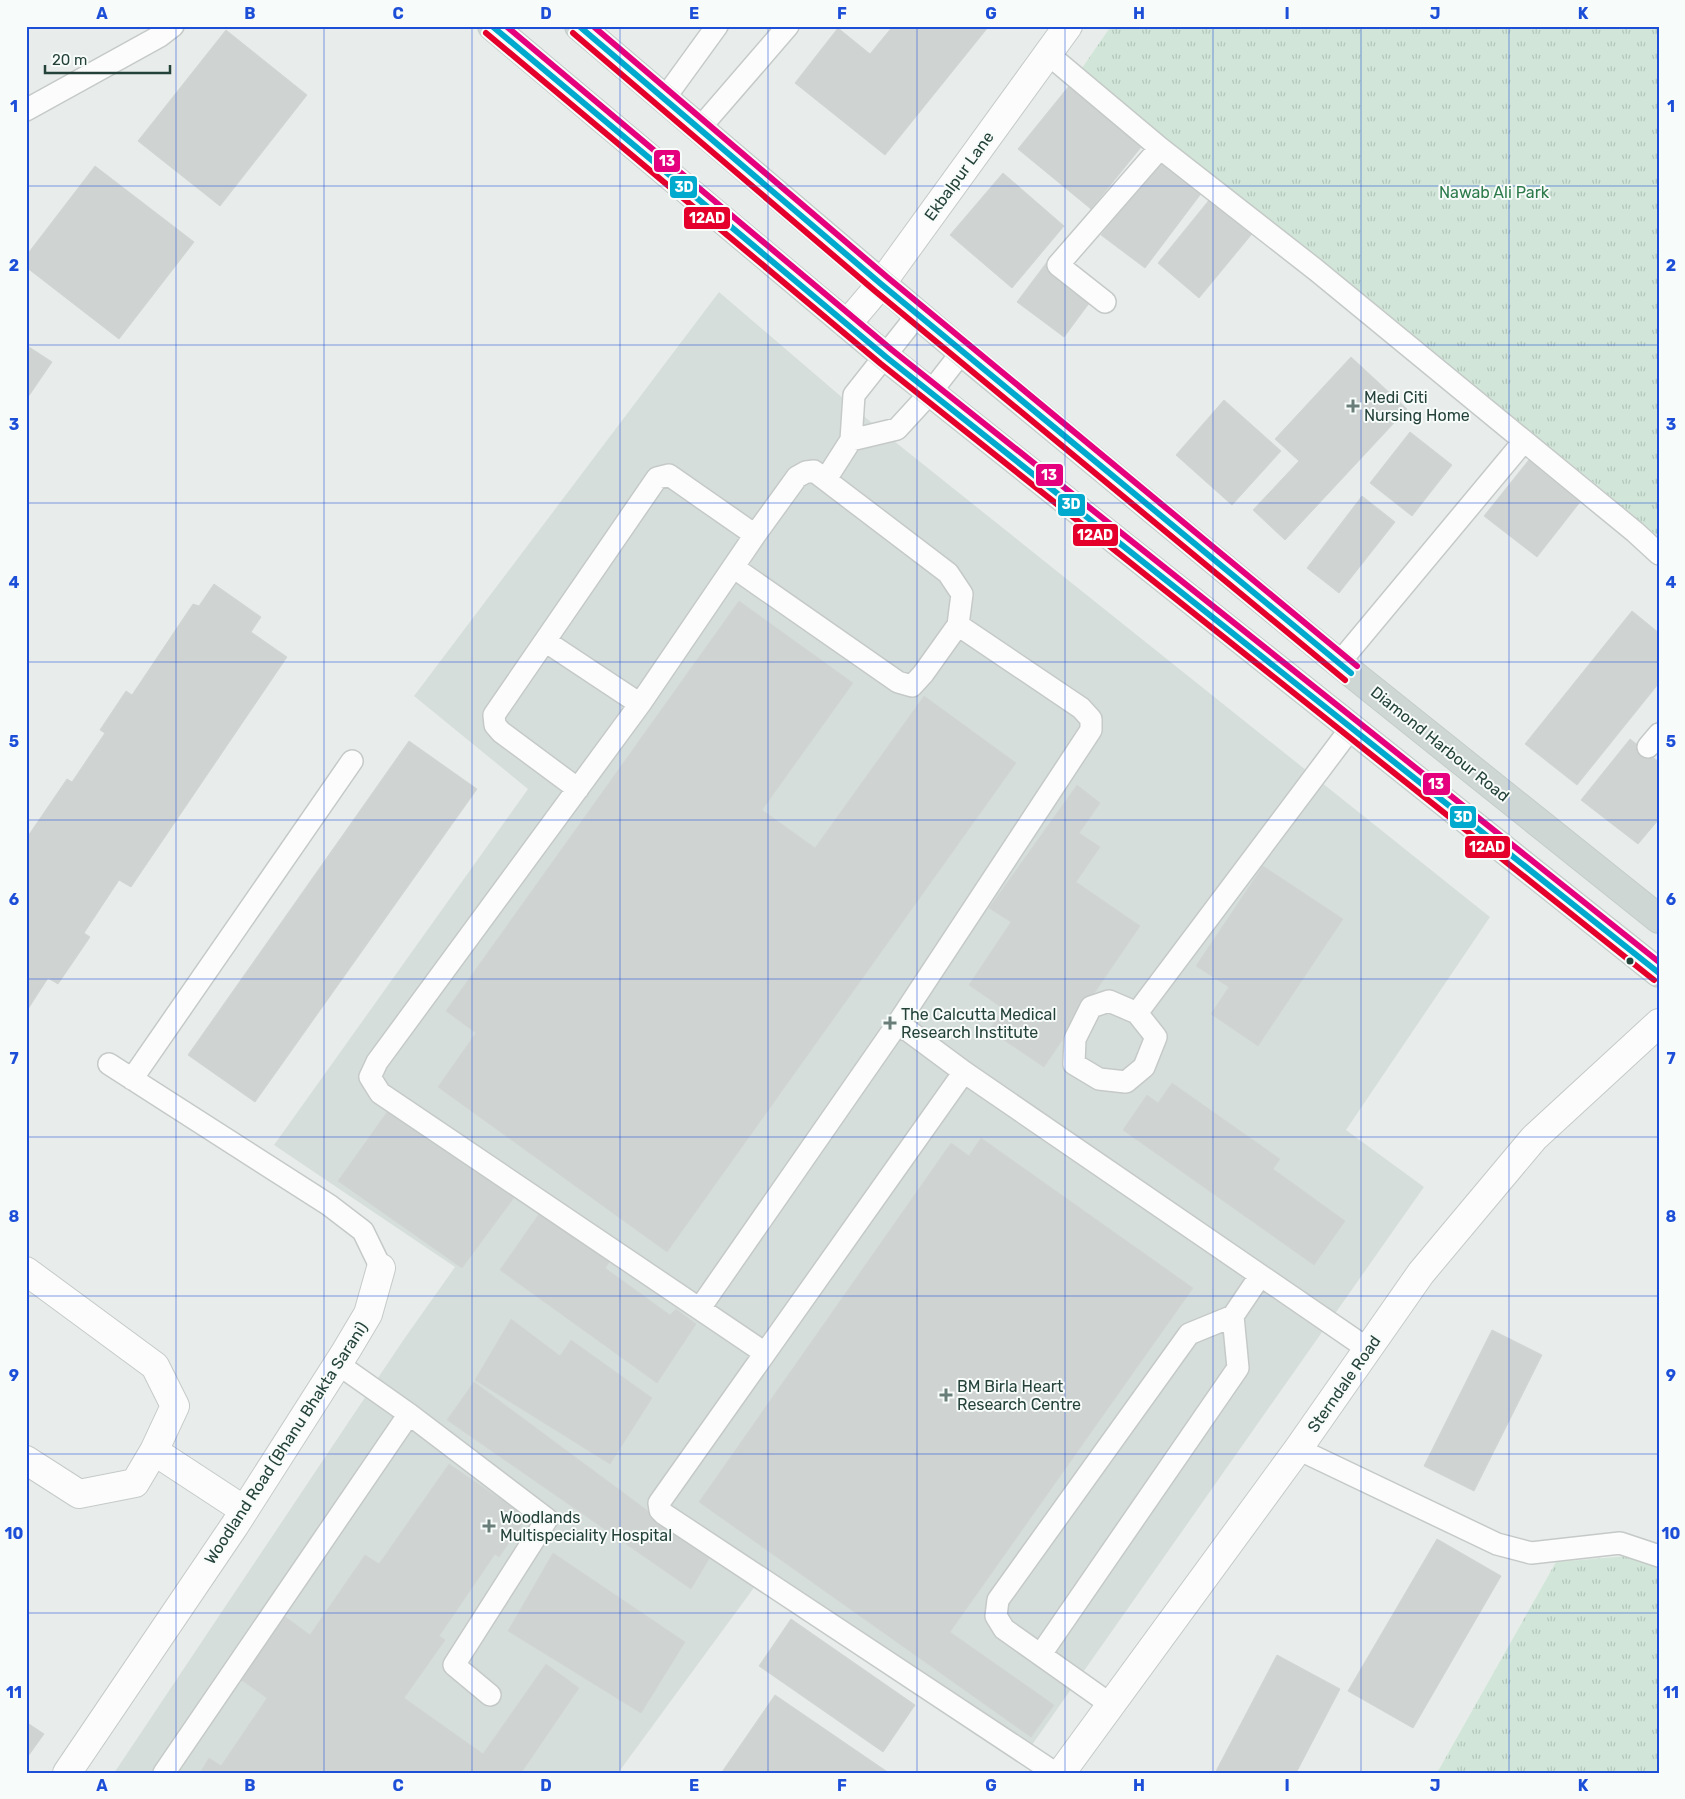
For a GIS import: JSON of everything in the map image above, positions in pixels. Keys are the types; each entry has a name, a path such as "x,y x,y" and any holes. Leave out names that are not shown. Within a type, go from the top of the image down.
{"main road":[{"path":"492,26 930,393 1659,973"},
{"name":"Diamond Harbour Road","path":"579,26 962,352 1339,663 1659,919"}],"street":[{"name":"Ekbalpur Lane","path":"847,324 881,284 1068,26"},
{"name":"Sterndale Road","path":"1061,1773 1298,1449 1421,1273 1534,1138 1659,1023"},
{"name":"Woodland Road (Bhanu Bhakta Sarani)","path":"67,1773 244,1510 338,1364 368,1314 381,1268"},
{"path":"26,1271 155,1366 175,1406 154,1452 135,1483 79,1494 26,1460"},
{"path":"154,1452 244,1510"}],"lane":[{"path":"26,110 160,36 173,26"},
{"path":"664,100 716,26"},
{"path":"699,129 788,26"},
{"path":"1048,54 1160,148 1316,270 1635,532 1659,554"},
{"path":"1104,302 1058,265 1160,148"},
{"path":"826,480 851,440 854,395 886,357 918,314"},
{"path":"851,440 897,429 930,393 962,352"},
{"path":"1339,663 1524,441"},
{"path":"733,567 898,682 912,686 923,674 958,625 962,594 948,574 814,471 806,472 797,477 755,535 733,567 640,704 377,1062 370,1077 380,1093 765,1353"},
{"path":"578,789 501,732 495,725 494,715 657,478 669,475 755,535"},
{"path":"700,1308 898,1023 1090,730 1092,719 1081,708 958,625"},
{"path":"545,641 640,704"},
{"path":"1137,1013 1351,728"},
{"path":"132,1079 352,761"},
{"path":"898,1023 964,1072 1368,1349"},
{"name":"Woodland Road (Bhanu Bhakta Sarani)","path":"109,1064 336,1210 362,1231 381,1268"},
{"path":"964,1072 659,1503 660,1510 664,1514 1055,1773"},
{"path":"1110,1704 1004,1629 996,1616 998,1600 1189,1334 1233,1316 1260,1276"},
{"path":"1041,1654 1238,1368 1233,1316"},
{"path":"338,1364 409,1414 547,1519 454,1665 490,1695"},
{"path":"164,1773 409,1414"},
{"path":"1298,1449 1497,1544 1531,1553 1620,1543 1659,1556"}],"shaded area":[{"name":"The Calcutta Medical Research Institute","path":"719,292 879,429 1490,917 1346,1130 1424,1187 1020,1762 764,1574 618,1773 114,1773 404,1339 455,1267 274,1145 528,789 414,696"}],"green space":[{"name":"Nawab Ali Park","path":"1111,26 1659,26 1659,537 1586,476 1080,71"},
{"path":"1628,1556 1659,1566 1659,1773 1437,1773 1556,1562"}],"building":[{"path":"893,26 989,26 885,155 795,83 838,28 870,54"},
{"path":"226,30 307,95 220,206 138,141"},
{"path":"1069,86 1142,146 1091,209 1018,149"},
{"path":"1162,154 1206,187 1145,268 1101,235"},
{"path":"95,166 194,242 119,339 26,267 26,256"},
{"path":"1003,173 1064,226 1012,288 950,235"},
{"path":"1214,194 1256,229 1199,298 1158,263"},
{"path":"1047,262 1093,298 1064,337 1017,302"},
{"path":"26,345 52,362 26,400"},
{"path":"1351,357 1407,409 1285,540 1253,510 1299,461 1275,439"},
{"path":"1224,400 1281,451 1232,505 1176,455"},
{"path":"1410,432 1452,465 1412,516 1370,483"},
{"path":"1532,456 1584,497 1537,557 1484,516"},
{"path":"1362,496 1395,522 1339,593 1307,568"},
{"path":"214,584 261,617 251,632 287,657 131,887 119,880 84,933 90,937 58,984 48,978 28,1009 26,1008 26,839 67,779 72,782 105,733 100,730 126,691 132,695 193,604 199,606"},
{"path":"739,601 853,683 762,810 815,848 924,696 1016,763 667,1252 438,1087 476,1033 446,1011"},
{"path":"1632,611 1659,633 1659,683 1577,785 1525,744"},
{"path":"1630,739 1659,762 1659,819 1638,844 1581,800"},
{"path":"409,741 477,789 255,1102 188,1055"},
{"path":"1077,785 1100,803 1079,833 1100,847 1076,882 1140,926 1044,1067 989,1030 1004,1009 969,985 1011,922 989,908"},
{"path":"1263,866 1343,919 1258,1046 1211,1014 1229,987 1196,966"},
{"path":"1172,1083 1280,1159 1273,1169 1345,1221 1314,1265 1123,1130 1147,1095 1158,1103"},
{"path":"390,1108 516,1195 462,1268 338,1181"},
{"name":"BM Birla Heart Research Centre","path":"981,1138 1193,1288 950,1632 1054,1705 1031,1737 699,1502 951,1143 969,1156"},
{"path":"541,1211 610,1261 605,1268 670,1315 676,1309 696,1324 657,1383 500,1270"},
{"path":"511,1319 560,1356 571,1340 652,1398 610,1464 475,1380"},
{"path":"1492,1330 1542,1355 1474,1491 1424,1466"},
{"path":"474,1382 710,1557 691,1589 447,1420"},
{"name":"Woodlands Multispeciality Hospital","path":"449,1464 527,1517 499,1557 495,1554 439,1636 445,1640 404,1698 483,1754 546,1664 579,1688 521,1773 200,1773 209,1758 221,1766 267,1698 240,1679 284,1616 310,1635 365,1555 379,1564"},
{"path":"1437,1539 1501,1576 1413,1728 1348,1691"},
{"path":"553,1553 685,1642 641,1713 508,1631"},
{"path":"791,1619 915,1705 883,1752 759,1666"},
{"path":"1277,1655 1340,1689 1296,1773 1215,1773"},
{"path":"775,1695 889,1773 723,1773"},
{"path":"26,1722 44,1734 26,1759"}],"transit line":[{"name":"3D","path":"492,26 886,357 1659,973"},
{"name":"13","path":"506,26 892,350 1659,962"},
{"name":"3D","path":"579,26 881,284 1351,673"},
{"name":"13","path":"593,26 887,277 1357,666"},
{"name":"12AD","path":"486,33 881,364 1654,980"},
{"name":"12AD","path":"573,33 875,291 1345,680"}],"place":[{"name":"Medi Citi Nursing Home","path":"1353,406"},
{"name":"The Calcutta Medical Research Institute","path":"890,1023"},
{"name":"BM Birla Heart Research Centre","path":"946,1395"},
{"name":"Woodlands Multispeciality Hospital","path":"489,1526"}]}
